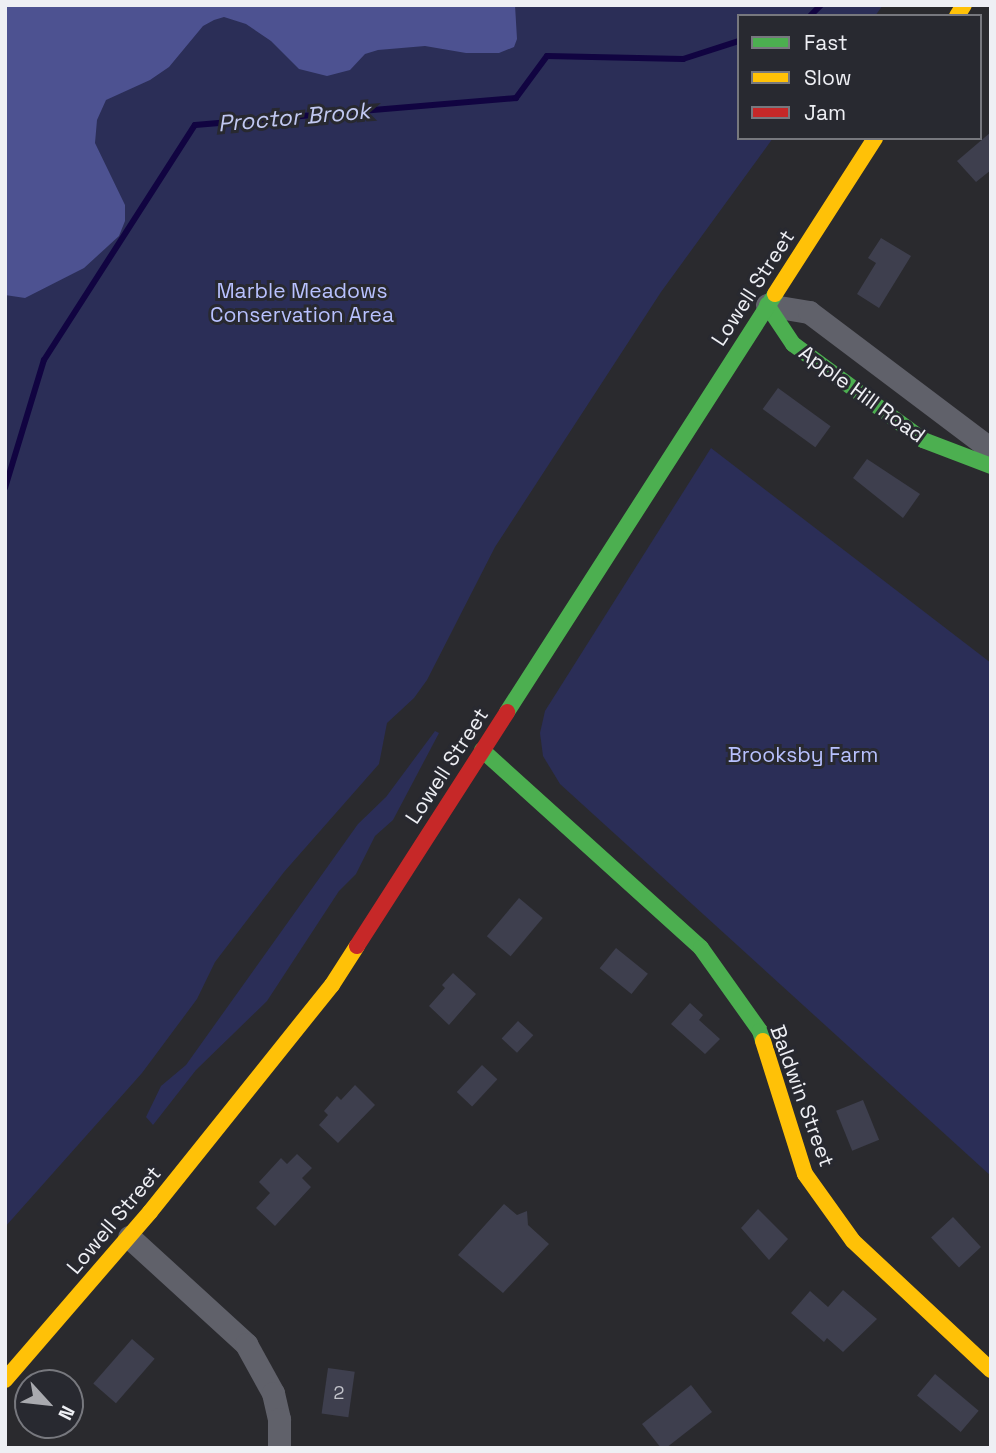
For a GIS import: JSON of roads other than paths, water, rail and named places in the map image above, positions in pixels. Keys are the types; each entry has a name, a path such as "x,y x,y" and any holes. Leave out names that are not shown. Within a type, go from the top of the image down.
{"main road":[{"name":"Lowell Street","path":"5,1380 129,1237 332,985 874,140"},
{"name":"Apple Hill Road","path":"767,305 793,344 923,440 991,466"},
{"name":"Baldwin Street","path":"482,750 701,948 760,1031 776,1090 805,1174 853,1241 991,1370"}],"street":[{"name":"Apple Hill Road","path":"767,305 808,312 991,449"},
{"path":"129,1237 246,1343 273,1392 279,1419 279,1448"}],"waterway":[{"name":"Proctor Brook","path":"812,14 821,5"},
{"name":"Proctor Brook","path":"5,488 44,360 195,125 516,98 547,56 683,59 737,42"}],"park label":[{"name":"Marble Meadows Conservation Area","path":"302,303"},
{"name":"Brooksby Farm","path":"803,755"}]}
